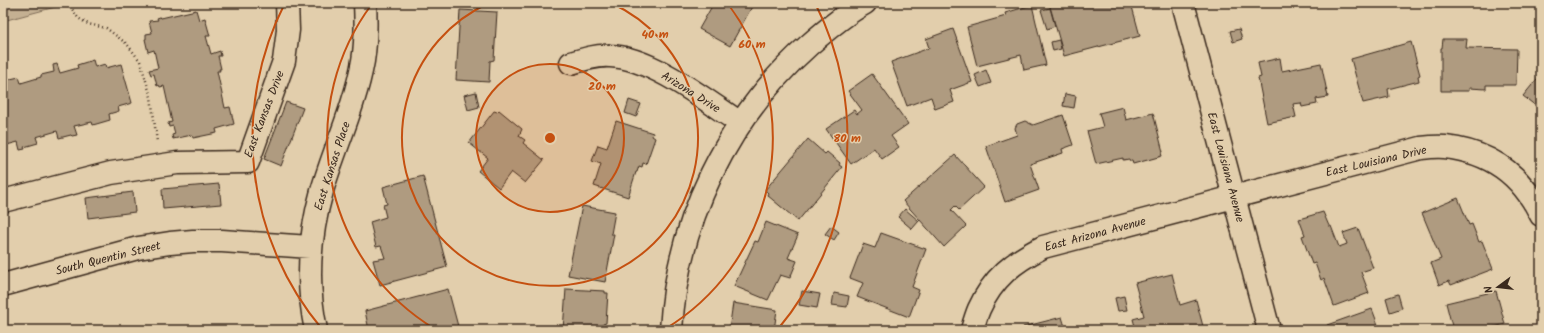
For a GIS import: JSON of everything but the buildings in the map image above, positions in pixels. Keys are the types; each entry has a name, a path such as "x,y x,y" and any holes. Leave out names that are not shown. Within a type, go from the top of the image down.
{"street":[{"name":"East Kansas Drive","path":"3,201 111,173 177,163 248,162 284,61 288,30 287,3"},
{"name":"East Kansas Place","path":"316,330 311,298 310,247 322,190 350,113 363,60 366,28 365,3"},
{"path":"671,330 680,265 691,224 707,183 726,145 763,92 792,60 824,31 865,3"},
{"name":"East Louisiana Avenue","path":"1183,3 1269,330"},
{"name":"Arizona Drive","path":"571,62 595,57 611,56 634,60 672,78 740,123"},
{"name":"East Louisiana Drive","path":"1234,196 1421,148 1444,147 1473,152 1490,159 1514,176 1533,198 1541,215"},
{"name":"East Arizona Avenue","path":"972,330 985,296 999,277 1022,258 1043,247 1234,196"},
{"name":"South Quentin Street","path":"3,285 132,250 170,243 222,241 310,247"}],"path":[{"path":"68,3 78,18 88,24 106,28 127,44 140,61 151,97 157,145"}],"shaded area":[{"path":"3,3 58,3 59,6 3,21"}]}
